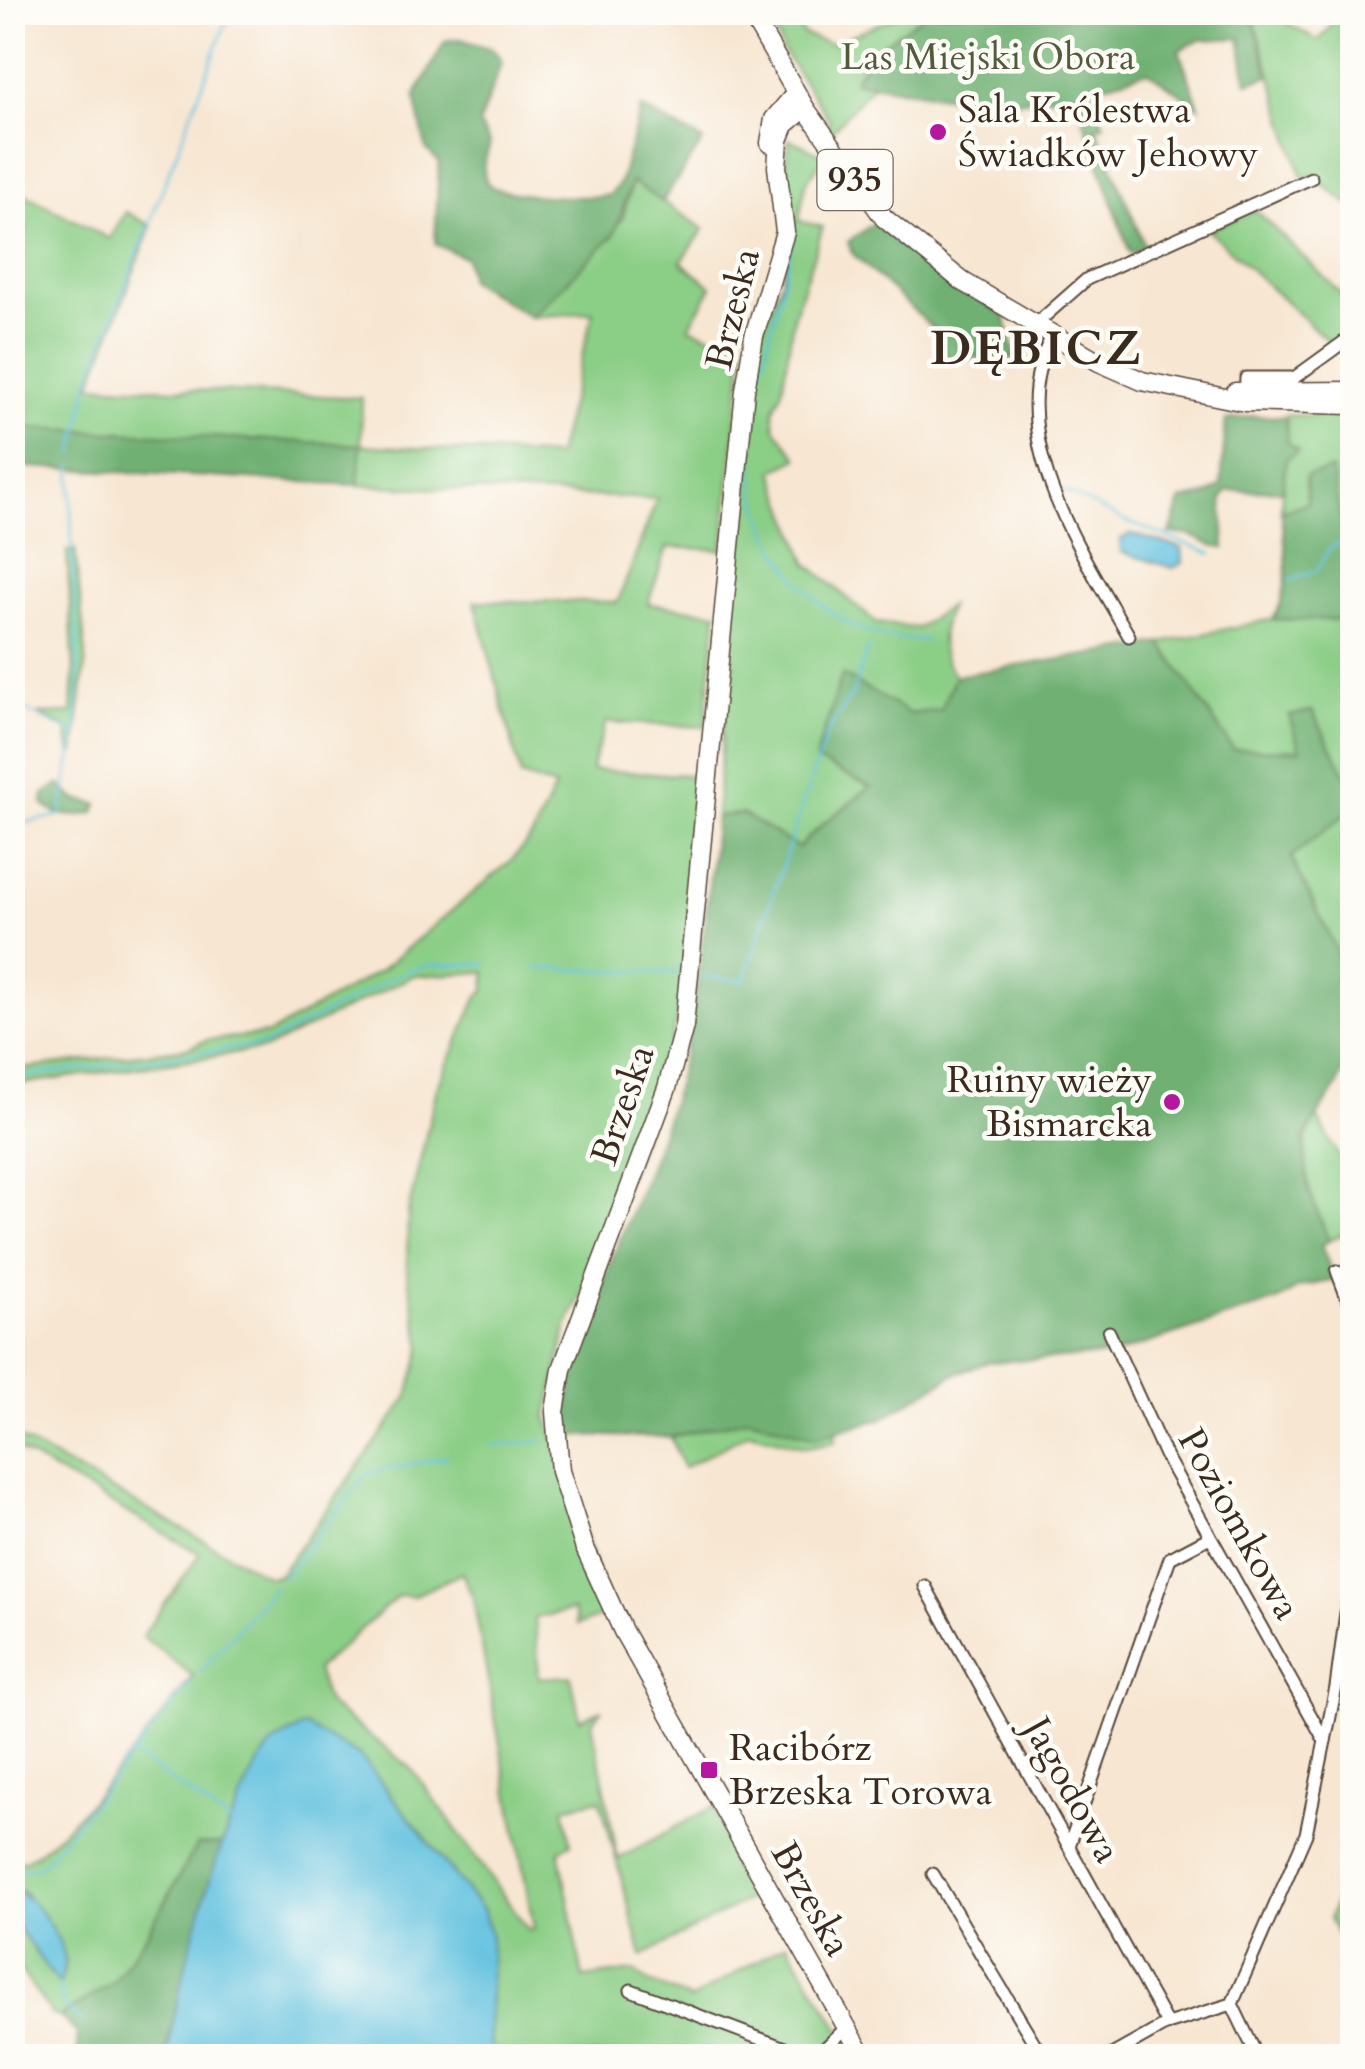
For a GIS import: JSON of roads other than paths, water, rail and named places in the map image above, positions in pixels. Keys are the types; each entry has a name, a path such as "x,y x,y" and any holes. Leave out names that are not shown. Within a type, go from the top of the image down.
{"street":[{"name":"935","path":"750,12 800,100 892,226 962,281 1053,335 1142,381 1214,394 1352,405"},
{"name":"Brzeska","path":"800,100 770,129 770,150 777,167 786,232 754,336 745,390 684,1026 667,1088 566,1355 555,1425 571,1512 609,1602 863,2056"},
{"path":"1036,324 1087,279 1311,178"},
{"path":"1053,335 1040,360 1034,386 1048,475 1076,542 1129,636"},
{"path":"1245,397 1246,378 1294,378 1352,336"},
{"name":"935","path":"1245,397 1352,391"},
{"path":"1337,1271 1352,1311"},
{"name":"Poziomkowa","path":"1109,1332 1165,1455 1325,1741"},
{"path":"1069,1846 1170,1558 1210,1537"},
{"path":"1257,2056 1232,2004 1306,1834 1352,1568"},
{"name":"Jagodowa","path":"924,1586 1167,2024"},
{"path":"933,1874 1042,2056"},
{"path":"631,1990 806,2056"},
{"path":"1110,2056 1167,2024 1232,2004"},
{"path":"816,2056 846,2028"}],"water":[{"path":"1130,534 1182,548 1183,563 1173,568 1121,552 1120,540"},
{"path":"305,1726 360,1756 484,1912 491,1938 489,2042 494,2056 167,2056 193,1939 236,1808 272,1745"},
{"path":"12,1891 37,1908 59,1941 65,1960 59,1985 13,1921"}],"waterway":[{"path":"74,454 88,385 230,12"},
{"path":"794,229 754,413 751,457 757,500 774,544 804,587 830,611 874,634 926,640"},
{"path":"12,704 76,734 72,466"},
{"path":"1065,491 1125,521 1212,554"},
{"path":"1289,581 1316,571 1329,549 1352,537"},
{"path":"1352,619 1347,618 1352,631"},
{"path":"700,976 744,981 826,735 853,693 868,647"},
{"path":"12,826 61,815 75,735"},
{"path":"12,1078 266,1044 409,970 434,965 487,964"},
{"path":"536,968 680,973"},
{"path":"566,1405 567,1392"},
{"path":"566,1412 567,1420"},
{"path":"567,1427 569,1438"},
{"path":"493,1446 542,1441"},
{"path":"283,1578 366,1474 446,1457"},
{"path":"199,1673 274,1587"},
{"path":"12,1868 24,1871 42,1865 192,1681"},
{"path":"136,1756 233,1825"},
{"path":"59,1985 63,2004 83,2023"}],"place":[{"name":"Sala Królestwa Świadków Jehowy","path":"938,132"},
{"name":"Ruiny wieży Bismarcka","path":"1172,1102"},
{"name":"Racibórz Brzeska Torowa","path":"709,1770"}],"district":[{"name":"DĘBICZ","path":"1037,348"}],"park label":[{"name":"Las Miejski Obora","path":"988,57"}]}
